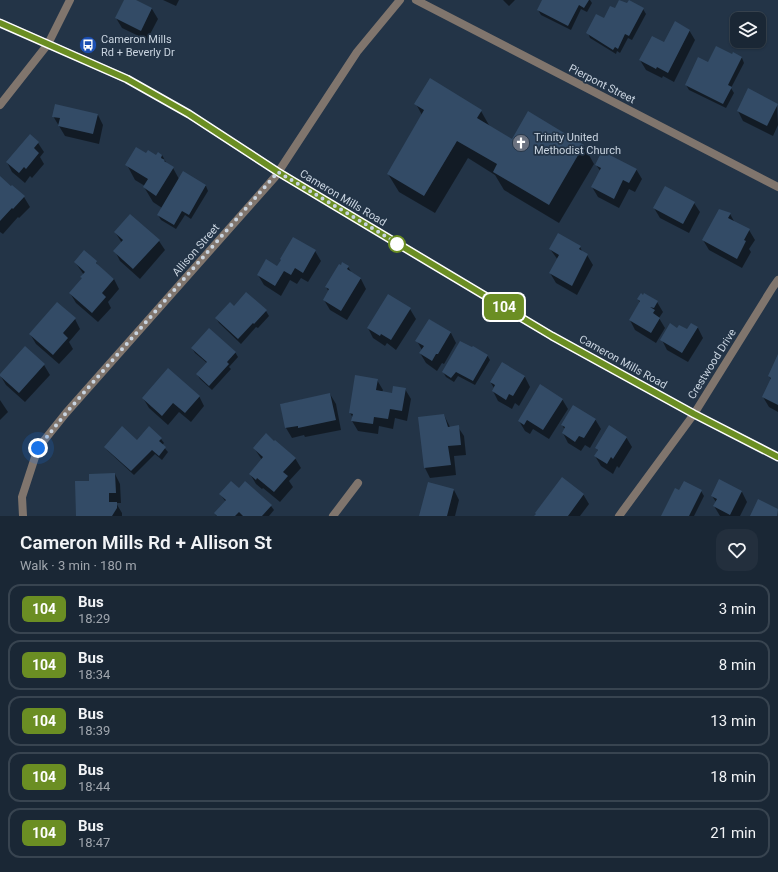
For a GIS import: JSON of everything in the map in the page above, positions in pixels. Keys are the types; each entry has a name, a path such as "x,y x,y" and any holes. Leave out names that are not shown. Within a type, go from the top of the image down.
{"street":[{"path":"0,104 48,44 70,0"},
{"name":"Allison Street","path":"23,516 22,497 38,448 66,413 278,172 357,52 400,0"},
{"name":"Pierpont Street","path":"416,0 778,188"},
{"name":"Cameron Mills Road","path":"0,23 127,79 189,114 278,172 552,336 694,414 778,457"},
{"name":"Crestwood Drive","path":"619,516 694,414 772,286 778,280"},
{"path":"333,516 358,483"}],"building":[{"path":"124,0 136,0 152,8 141,31 115,18"},
{"path":"542,0 589,0 584,8 579,5 568,26 537,10"},
{"path":"619,0 627,3 629,0 644,8 629,36 625,34 618,49 615,47 613,50 586,33 596,14 604,18 610,6 615,8"},
{"path":"675,21 690,30 668,73 657,67 656,69 639,60 652,36 664,42"},
{"path":"716,46 742,57 728,85 732,87 723,104 685,85 698,57 708,62"},
{"name":"Trinity United Methodist Church","path":"430,78 482,110 477,118 512,139 528,111 584,145 549,205 493,172 497,164 457,141 424,196 387,174 424,110 414,104"},
{"path":"748,88 778,104 767,126 737,111"},
{"path":"55,104 98,114 93,134 58,126 60,118 52,117"},
{"path":"30,134 39,142 34,148 39,153 26,169 24,167 19,173 6,162"},
{"path":"136,147 146,153 148,150 156,155 158,152 162,155 161,158 165,160 164,161 174,167 156,196 143,187 148,179 125,165"},
{"path":"602,151 637,169 629,183 623,180 614,199 591,187 601,168 595,165"},
{"path":"183,171 206,185 189,215 182,211 174,225 157,215"},
{"path":"0,176 25,196 0,221"},
{"path":"665,186 695,202 683,224 653,208"},
{"path":"719,209 731,213 728,218 750,229 737,259 702,240"},
{"path":"130,214 160,240 133,269 113,251 123,240 114,232"},
{"path":"558,233 581,246 579,249 588,254 572,286 549,273 559,255 549,249"},
{"path":"293,237 316,250 303,273 295,268 291,275 284,271 275,286 257,275 266,259 277,266"},
{"path":"84,250 114,279 102,293 106,297 92,313 69,293 82,278 80,277 85,272 74,262"},
{"path":"342,262 349,266 347,269 361,278 341,311 323,300 329,289 325,287 339,264 341,265"},
{"path":"246,292 267,310 238,339 215,318 230,302 234,306"},
{"path":"641,293 643,295 644,293 658,301 654,308 650,307 655,310 653,313 660,318 651,333 629,320 640,301 637,299"},
{"path":"388,294 411,308 391,340 381,334 380,336 367,328"},
{"path":"57,302 76,318 63,333 68,338 53,355 29,334"},
{"path":"429,319 451,332 432,361 419,353 424,346 415,341"},
{"path":"670,323 677,328 679,325 687,329 691,323 698,327 682,353 660,340"},
{"path":"209,328 236,352 227,362 229,364 209,386 196,374 207,362 191,348"},
{"path":"460,341 472,347 473,346 488,355 473,381 456,372 451,378 442,372"},
{"path":"25,346 45,364 19,393 0,376 0,374"},
{"path":"778,354 778,405 762,397 771,378 768,376"},
{"path":"502,362 525,376 513,396 509,394 506,400 492,391 495,385 490,382"},
{"path":"168,368 200,396 185,413 173,403 162,416 142,398"},
{"path":"355,375 378,379 376,390 392,393 393,386 406,388 402,411 390,409 388,419 374,417 373,424 351,421 353,414 349,413"},
{"path":"540,384 563,399 543,430 527,420 524,425 518,421"},
{"path":"330,393 336,420 298,428 298,426 285,428 280,404"},
{"path":"573,405 596,419 584,438 579,436 575,442 562,433 565,427 561,425"},
{"path":"444,414 448,427 459,425 461,445 448,446 451,465 424,468 418,417"},
{"path":"609,425 627,437 613,459 611,457 607,464 594,456 598,450 595,448"},
{"path":"122,426 137,440 149,426 162,438 159,441 166,447 159,456 152,450 131,471 104,447"},
{"path":"266,433 296,458 283,472 288,476 274,492 257,478 256,480 249,474 263,457 253,448"},
{"path":"115,473 116,493 109,493 109,502 117,502 117,508 112,516 76,516 75,481 89,481 89,474"},
{"path":"562,477 584,494 568,516 534,516 536,514 535,513"},
{"path":"719,479 742,491 730,515 713,506 717,499 711,496"},
{"path":"231,481 239,488 245,481 272,505 262,516 243,516 239,512 235,516 217,516 214,513 226,500 219,494"},
{"path":"684,481 702,490 689,516 661,516 675,488 679,490"},
{"path":"428,482 454,489 447,516 419,516"},
{"path":"758,499 778,509 777,516 750,516"}],"bus line":[{"name":"104","path":"0,23 127,79 189,114 278,172 552,336 694,414 778,457"}],"place":[{"name":"Cameron Mills Rd + Beverly Dr","path":"88,45"},
{"name":"Trinity United Methodist Church","path":"521,143"}],"route":[{"path":"38,448 66,413 278,172 402,246 397,244"}]}
